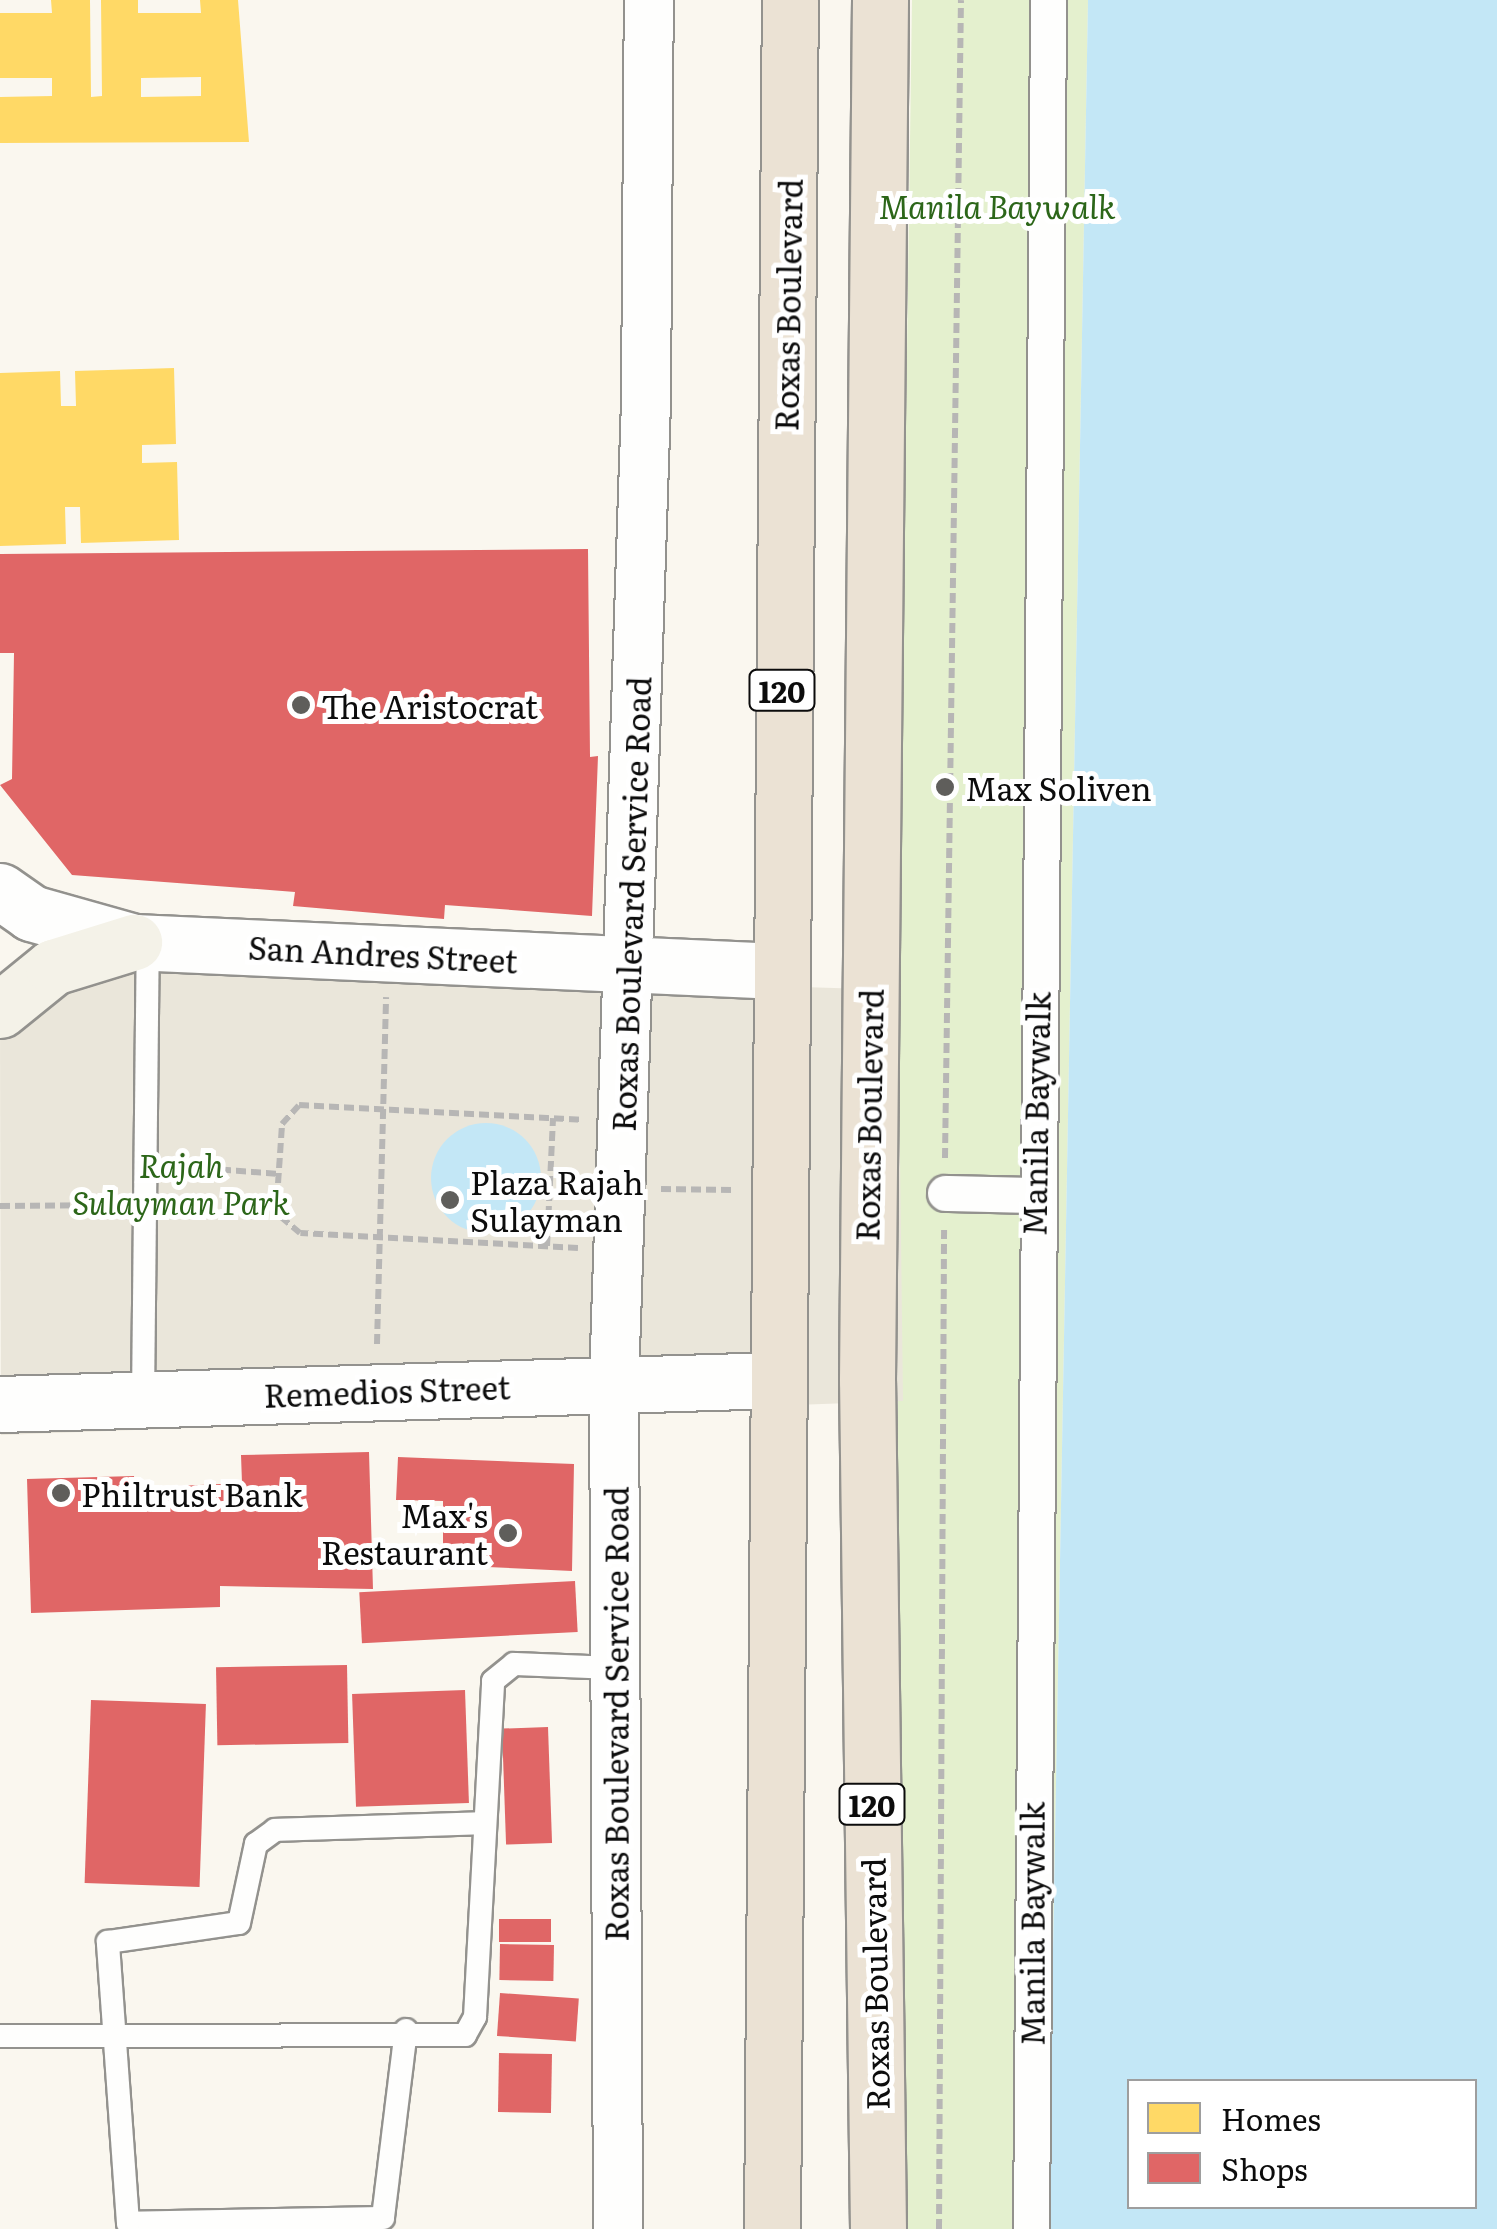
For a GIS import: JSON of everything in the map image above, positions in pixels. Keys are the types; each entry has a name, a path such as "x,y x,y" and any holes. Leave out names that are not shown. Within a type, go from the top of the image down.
{"highway":[{"name":"Roxas Boulevard","path":"772,2229 778,971 790,0"},
{"name":"Roxas Boulevard","path":"878,2229 866,1342 880,0"}],"main road":[{"path":"0,1010 53,968 141,941"}],"street":[{"name":"Roxas Boulevard Service Road","path":"618,2229 614,1382 628,965 648,0"},
{"name":"Manila Baywalk","path":"1031,2229 1034,1195 1048,0"},
{"name":"San Andres Street","path":"0,891 31,914 141,941 778,971"},
{"path":"944,1193 1034,1195"},
{"name":"Remedios Street","path":"0,1404 775,1380"}],"lane":[{"path":"141,941 143,1399"},
{"path":"0,2036 118,2040 472,2030 493,1681 501,1670 615,1668"},
{"path":"406,2030 391,2206 372,2222 128,2222 108,1942 240,1923 264,1835 485,1823"}],"path":[{"path":"939,2229 944,1193 961,0"},
{"path":"376,1391 388,954"},
{"path":"573,1248 300,1233 276,1213 282,1124 298,1105 576,1120"},
{"path":"547,1246 553,1118"},
{"path":"144,1164 278,1174"},
{"path":"0,1206 144,1205"}],"green space":[{"name":"Manila Baywalk","path":"912,0 1088,0 1048,2229 898,2229 898,990"}],"shaded area":[{"name":"Plaza Rajah Sulayman","path":"103,965 898,990 903,1401 1,1435 0,1026"}],"water":[{"path":"1088,0 1497,0 1497,2229 1048,2229"},
{"path":"486,1123 507,1127 525,1139 537,1157 541,1178 537,1199 525,1217 507,1229 486,1233 465,1229 447,1217 435,1199 431,1178 435,1157 447,1139 465,1127"}],"building: Homes":[{"path":"51,0 90,0 91,97 102,96 101,0 138,0 138,13 201,13 200,0 238,0 249,142 0,143 0,97 52,96 52,78 0,78 0,13 52,13","holes":["201,77 201,96 141,97 141,78"]},
{"path":"174,368 176,444 142,445 142,463 177,462 179,540 81,543 80,507 65,507 66,544 0,546 0,373 60,371 61,406 76,406 75,371"}],"building: Shops":[{"name":"The Aristocrat","path":"588,549 590,757 598,756 592,916 445,905 444,919 293,906 295,892 72,875 0,785 12,779 14,653 0,653 0,554"},
{"path":"369,1452 373,1589 220,1586 220,1607 31,1613 27,1479 134,1476 135,1488 242,1483 241,1455"},
{"name":"Max's Restaurant","path":"398,1457 574,1464 572,1571 443,1565 443,1501 396,1500"},
{"path":"575,1581 578,1632 362,1643 359,1592"},
{"path":"347,1665 348,1743 217,1745 216,1667"},
{"path":"465,1690 469,1803 356,1807 352,1694"},
{"path":"91,1700 206,1704 200,1887 85,1883"},
{"path":"548,1727 552,1843 506,1845 502,1729"},
{"path":"499,1919 551,1919 551,1942 499,1942"},
{"path":"500,1944 554,1945 553,1981 499,1980"},
{"path":"500,1993 579,1999 576,2041 497,2036"},
{"path":"499,2053 552,2054 551,2113 498,2112"}],"place":[{"name":"The Aristocrat","path":"301,705"},
{"name":"Max Soliven","path":"945,787"},
{"name":"Plaza Rajah Sulayman","path":"450,1200"},
{"name":"Philtrust Bank","path":"61,1493"},
{"name":"Max's Restaurant","path":"508,1533"}],"park label":[{"name":"Rajah Sulayman Park","path":"181,1184"}]}
